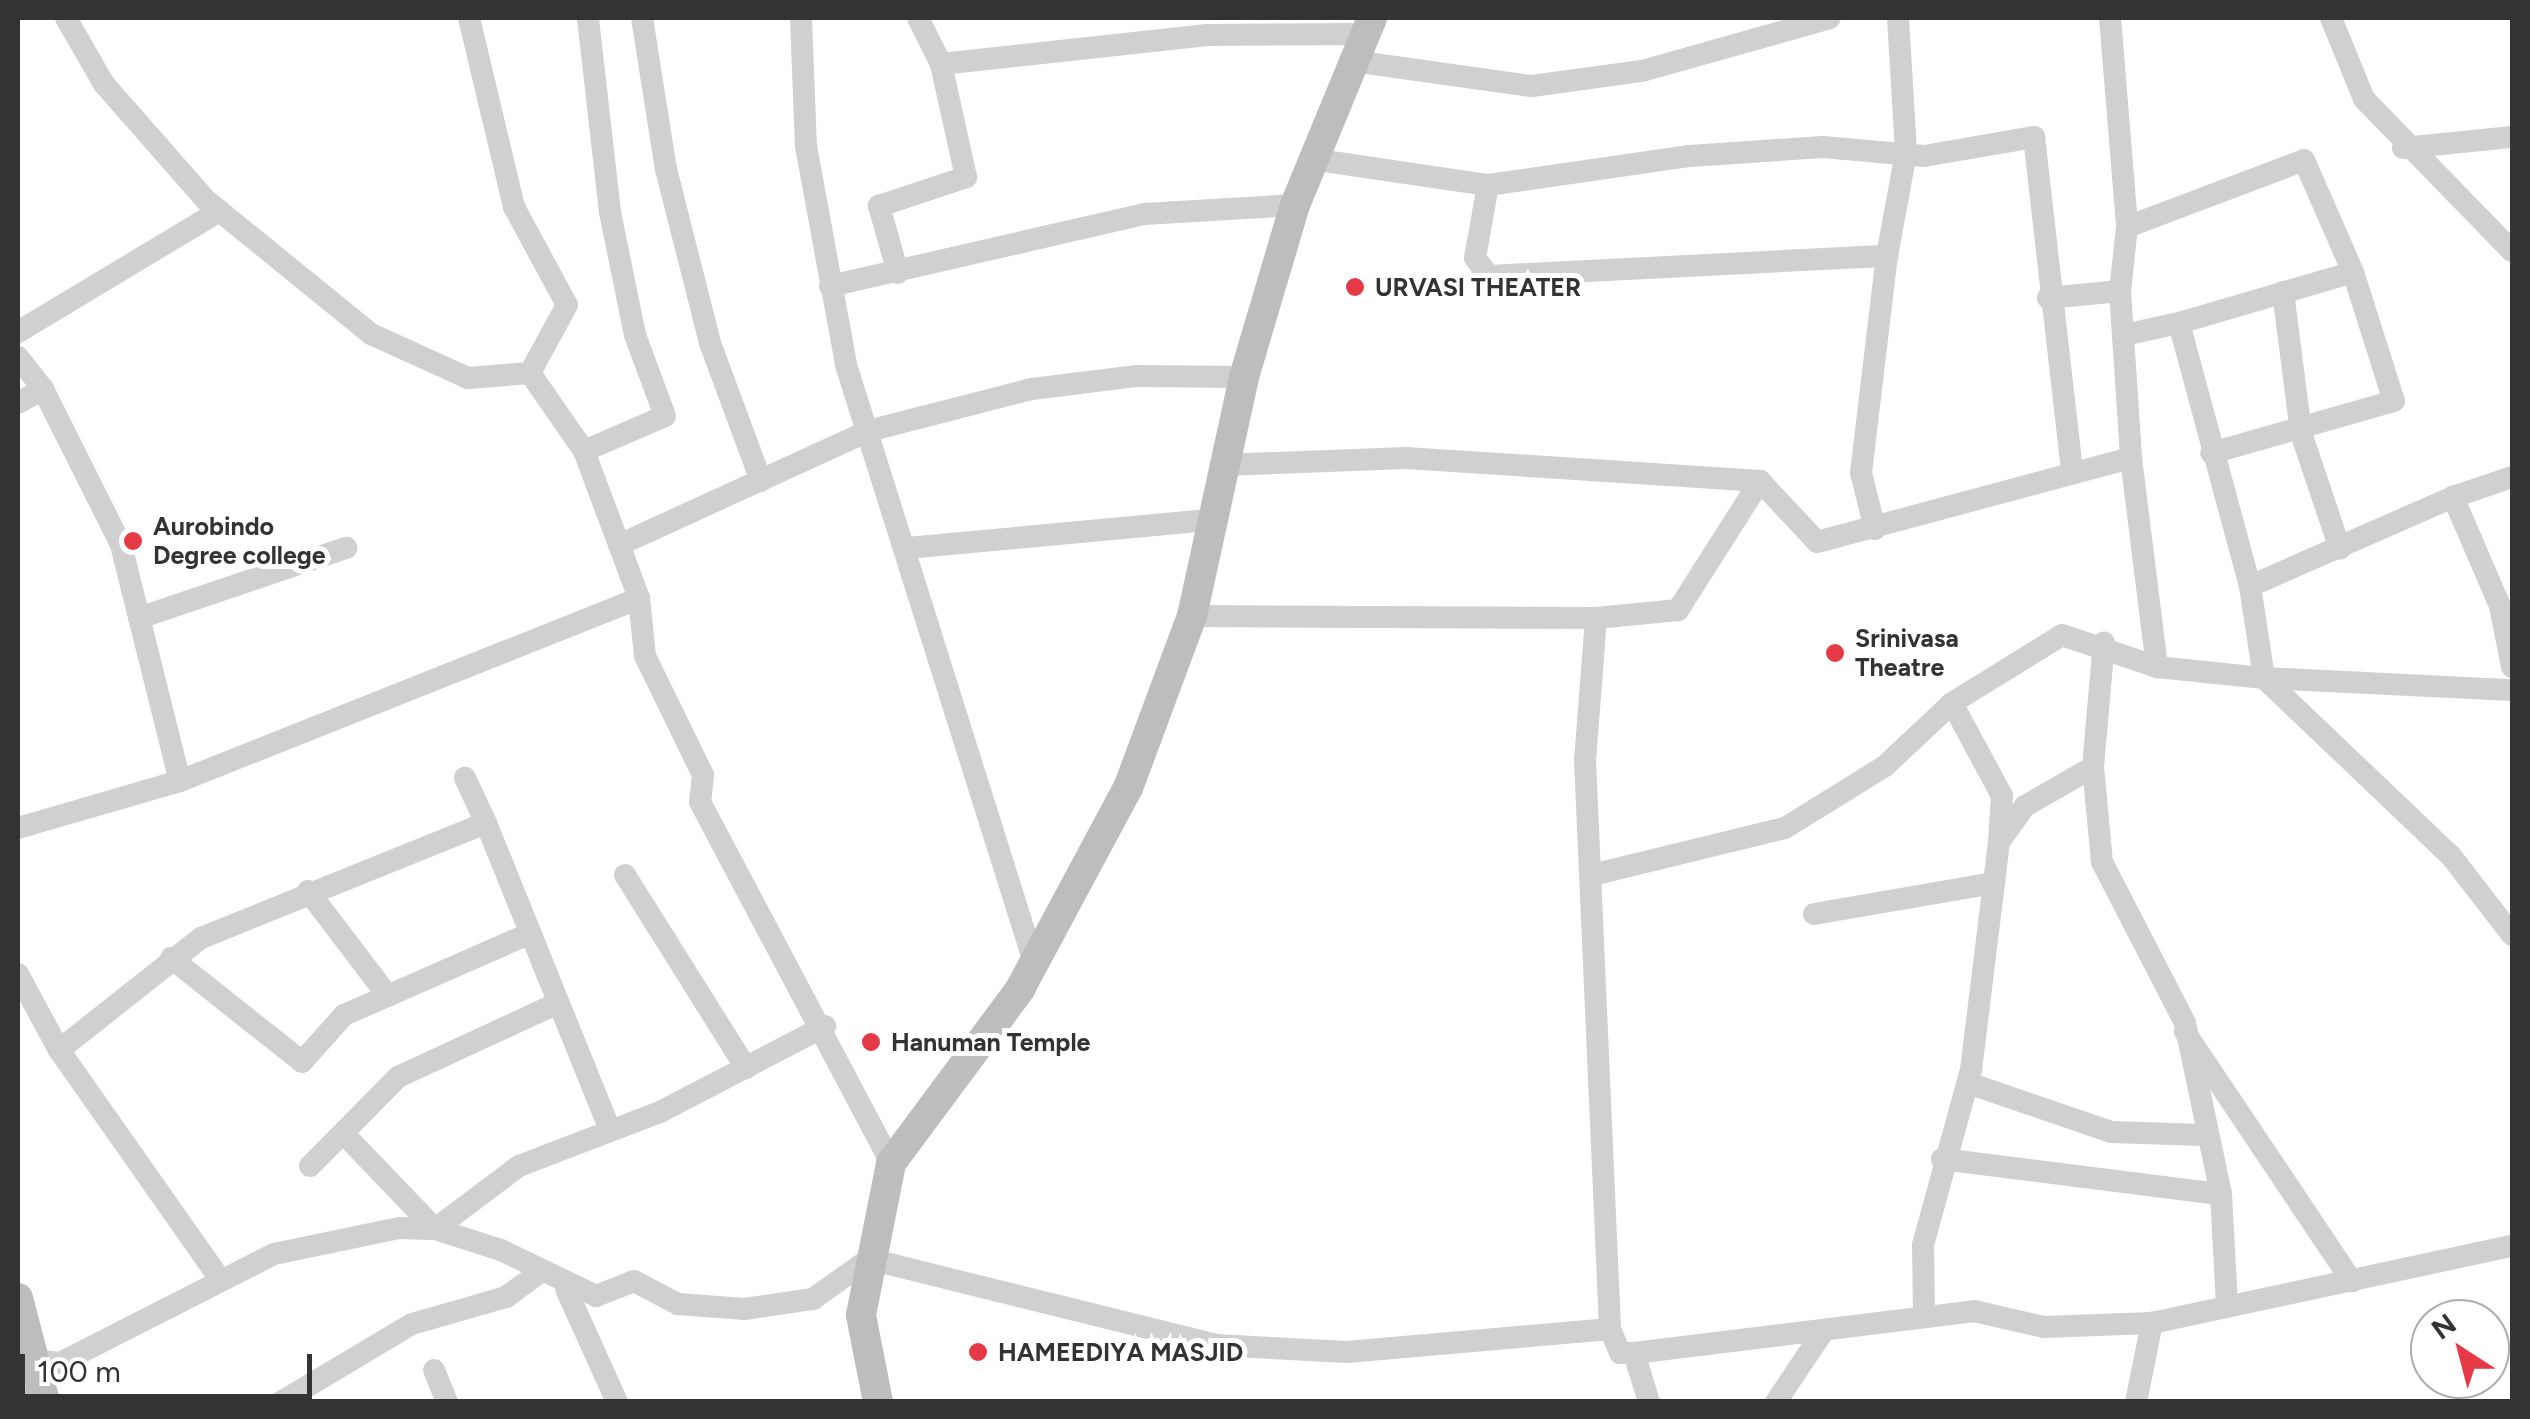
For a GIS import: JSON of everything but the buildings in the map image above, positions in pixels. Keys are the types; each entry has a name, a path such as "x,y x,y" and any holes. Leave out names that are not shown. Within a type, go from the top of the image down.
{"street":[{"path":"66,18 104,84 220,211 371,334 468,378 530,373"},
{"path":"469,18 514,207 566,305 530,373"},
{"path":"584,451 664,416 635,334 610,212 588,18"},
{"path":"642,18 666,169 705,324 761,481"},
{"path":"800,18 806,146 830,286 868,431 1034,962"},
{"path":"898,273 879,206 966,177 941,64 918,18"},
{"path":"941,64 1207,35 1363,37 1532,86 1642,71 1830,18"},
{"path":"1874,529 1861,473 1887,256 1906,152 1898,18"},
{"path":"2110,18 2127,226 2120,290 2131,458 2157,667"},
{"path":"2331,18 2364,99 2403,148 2512,251"},
{"path":"878,1402 861,1316 868,1258 891,1163 1034,962 1128,788 1192,616 1209,520 1244,377 1296,205 1318,160 1363,37"},
{"path":"1318,160 1488,185 1757,151 1906,152 2034,137 2048,298 2072,468"},
{"path":"2403,148 2512,137"},
{"path":"2127,226 2304,160 2352,272 2394,402 2301,434 2211,454"},
{"path":"1488,185 1475,258 1489,276 1887,256"},
{"path":"830,286 1144,214 1296,205"},
{"path":"18,332 220,211"},
{"path":"2124,335 2179,323 2352,272"},
{"path":"2048,298 2120,290"},
{"path":"2283,292 2301,434 2340,549"},
{"path":"2179,323 2211,454 2250,586 2264,678 2452,856 2512,936"},
{"path":"18,356 44,389 121,545 180,781"},
{"path":"530,373 584,451 639,598 645,656 703,775 700,802 825,1026 891,1163"},
{"path":"619,545 868,431 1032,390 1137,376 1244,377"},
{"path":"18,403 44,389"},
{"path":"1222,465 1406,458 1760,481 1816,542 1874,529 2072,468 2131,458"},
{"path":"2250,586 2453,497 2512,477"},
{"path":"1192,616 1596,618 1678,610 1760,481"},
{"path":"2453,497 2500,606 2512,667"},
{"path":"907,548 1209,520"},
{"path":"139,618 346,548"},
{"path":"18,828 180,781 639,598"},
{"path":"1596,618 1586,760 1610,1329 1620,1353 1820,1336 1924,1316 1974,1311 2044,1327 2152,1322 2512,1246"},
{"path":"1592,875 1785,828 1885,766 1952,702 2062,635 2104,642 2157,667 2264,678 2512,690"},
{"path":"2104,642 2093,766 2102,862 2185,1032 2352,1281"},
{"path":"1924,1316 1924,1245 1942,1159 1968,1083 2002,796 1952,702"},
{"path":"1999,842 2025,806 2093,766"},
{"path":"465,778 486,823 554,1005 610,1130"},
{"path":"59,1050 170,958 308,891 486,823"},
{"path":"624,875 746,1068"},
{"path":"1814,914 1994,883"},
{"path":"308,891 388,996"},
{"path":"170,958 302,1062 344,1016 526,935"},
{"path":"18,974 59,1050 220,1279"},
{"path":"310,1166 398,1077 554,1005"},
{"path":"29,1359 60,1364 121,1339 220,1279 313,1240 435,1228 520,1166 746,1068 825,1026"},
{"path":"2185,1032 2203,1136 2221,1194 2227,1304"},
{"path":"1968,1083 2112,1132 2203,1136"},
{"path":"344,1135 435,1228 566,1289 596,1296 634,1281 678,1304 745,1309 813,1298 868,1258"},
{"path":"1942,1159 2221,1194"},
{"path":"868,1258 1216,1345 1348,1352 1610,1329"},
{"path":"281,1402 412,1324 506,1297 538,1274"},
{"path":"566,1289 618,1402"},
{"path":"18,1298 29,1359 45,1402"},
{"path":"2136,1402 2152,1322"},
{"path":"1776,1402 1820,1336"},
{"path":"1634,1352 1649,1402"},
{"path":"434,1370 447,1402"}],"place":[{"name":"URVASI THEATER","path":"1355,287"},
{"name":"Aurobindo Degree college","path":"133,541"},
{"name":"Srinivasa Theatre","path":"1835,653"},
{"name":"Hanuman Temple","path":"871,1042"},
{"name":"HAMEEDIYA MASJID","path":"978,1352"}]}
